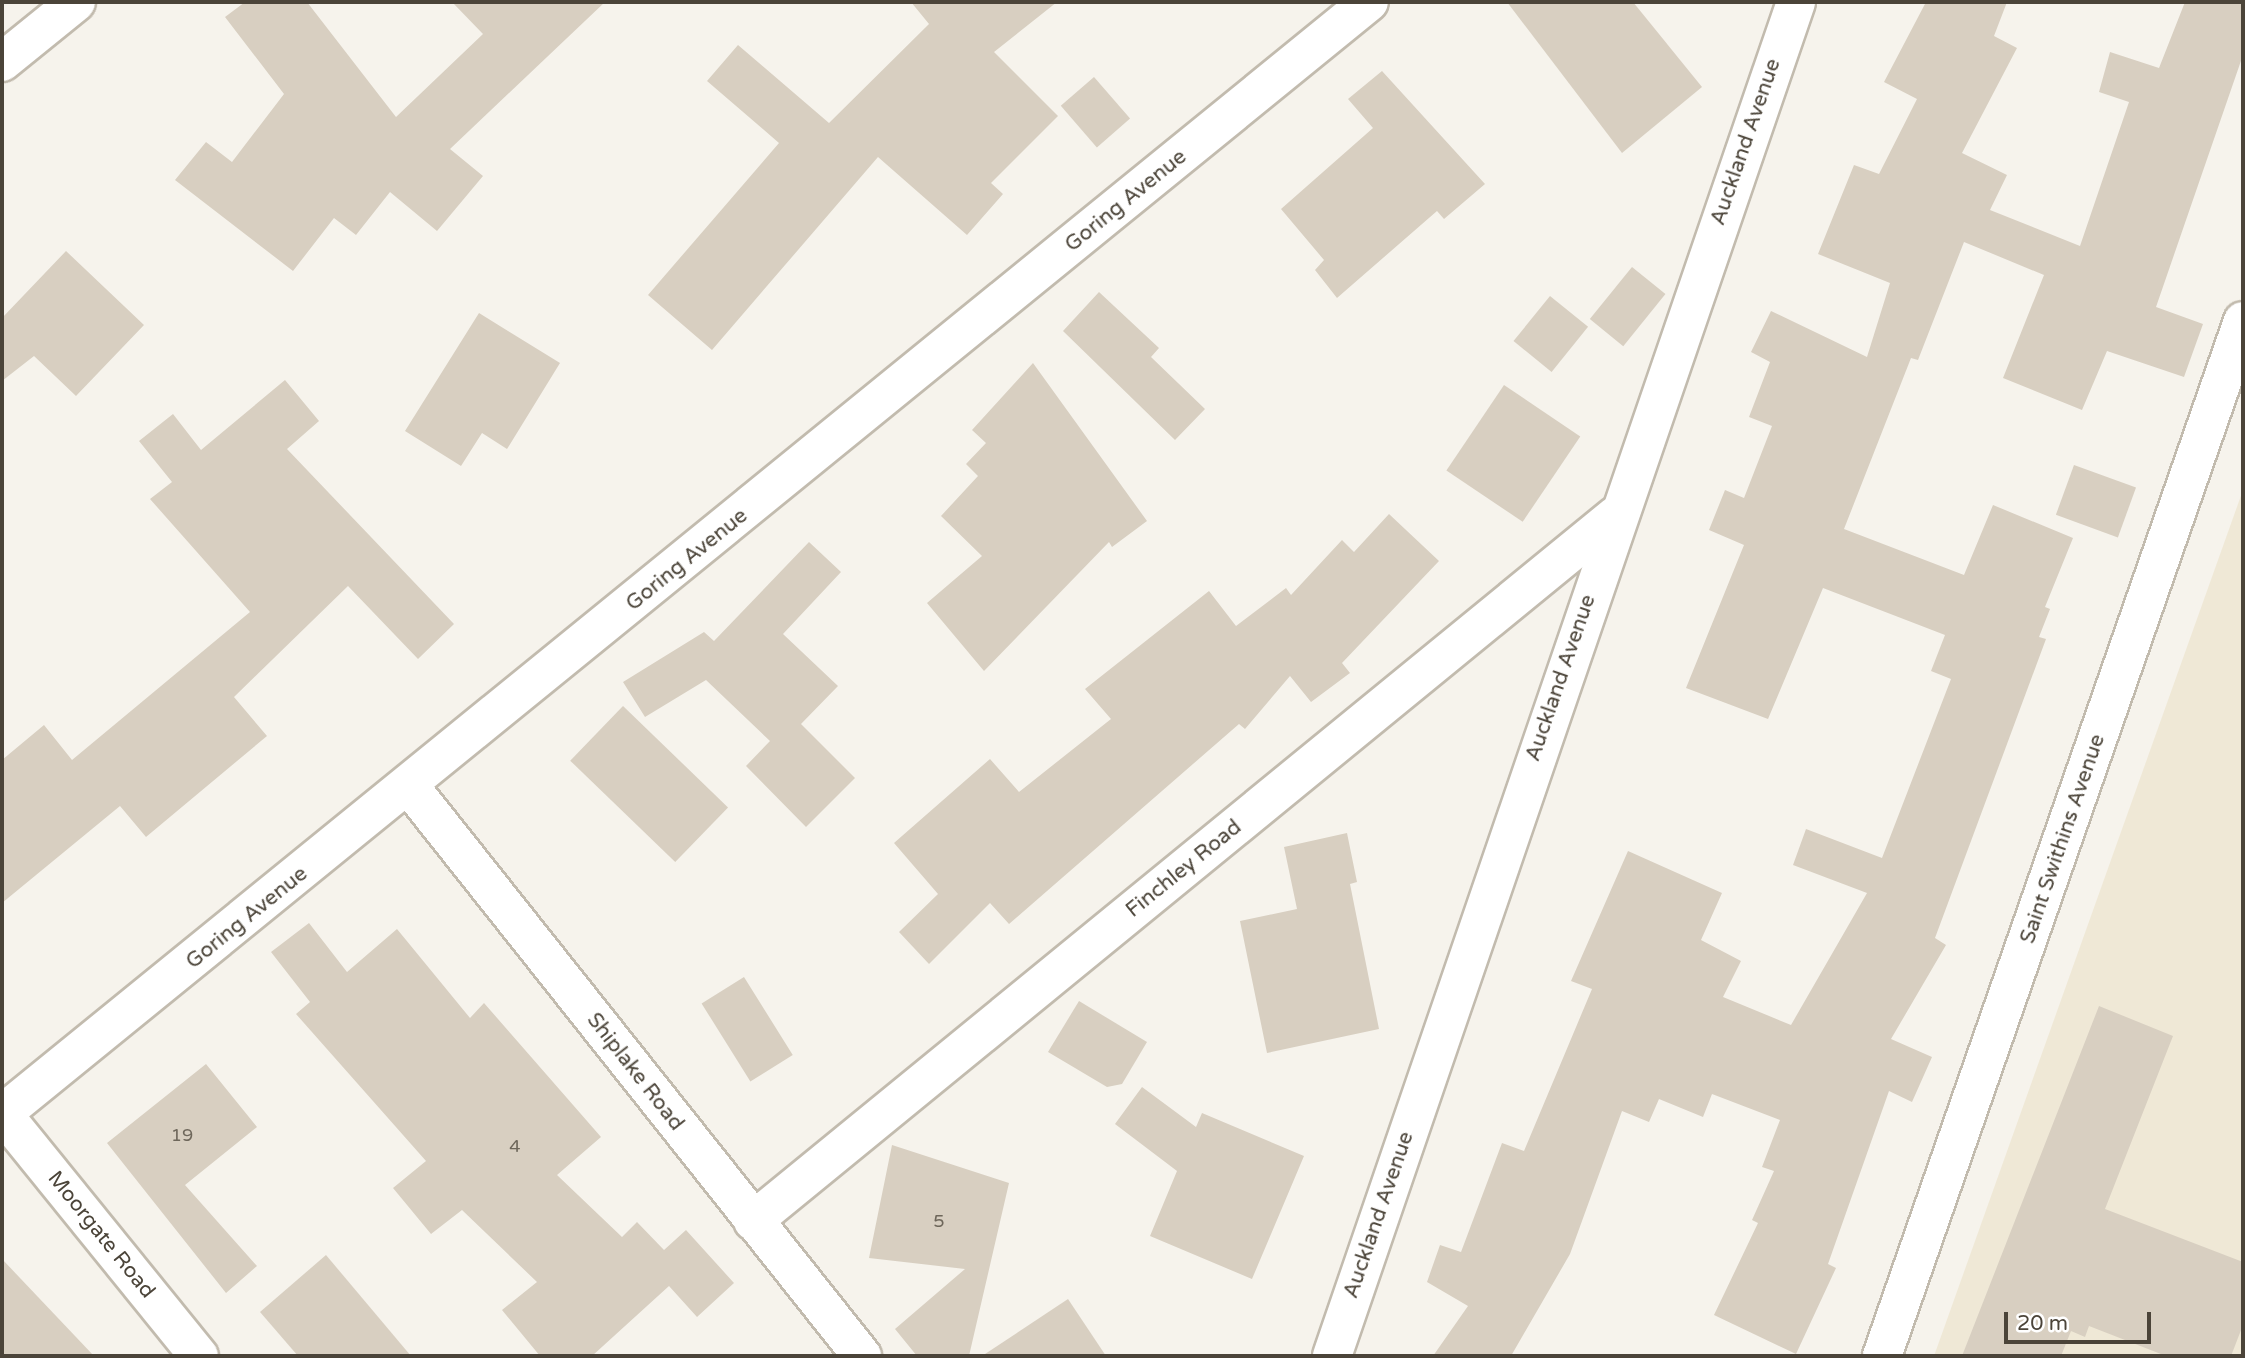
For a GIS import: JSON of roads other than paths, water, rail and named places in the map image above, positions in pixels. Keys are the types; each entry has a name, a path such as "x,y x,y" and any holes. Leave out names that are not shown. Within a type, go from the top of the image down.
{"street":[{"path":"2,62 76,2"},
{"name":"Goring Avenue","path":"2,1114 410,787 1368,2"},
{"name":"Auckland Avenue","path":"1332,1356 1615,516 1796,2"},
{"name":"Saint Swithins Avenue","path":"1882,1356 2243,321"},
{"name":"Finchley Road","path":"753,1221 1615,516"},
{"name":"Shiplake Road","path":"410,787 862,1356"},
{"name":"Moorgate Road","path":"2,1114 199,1356"}]}
